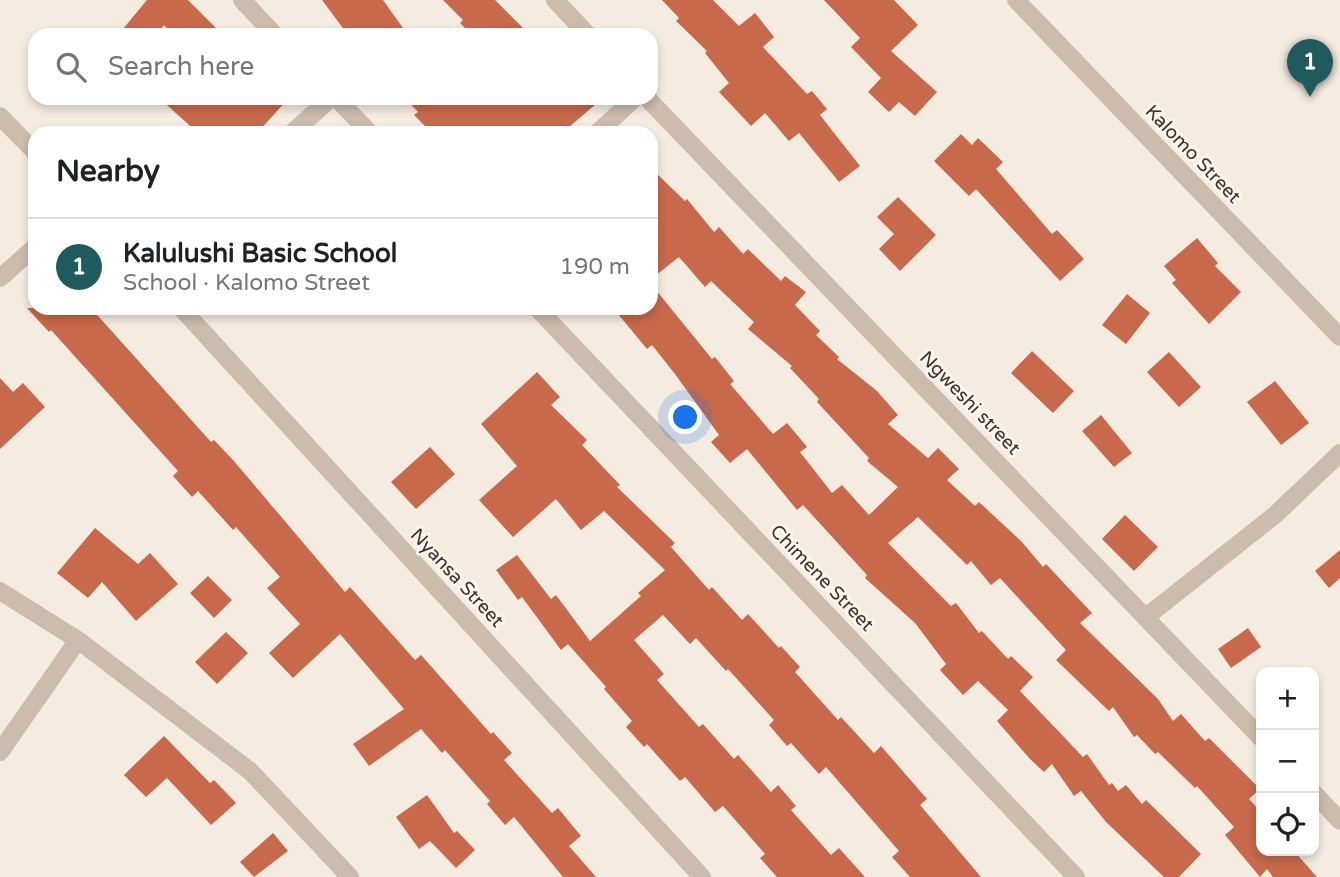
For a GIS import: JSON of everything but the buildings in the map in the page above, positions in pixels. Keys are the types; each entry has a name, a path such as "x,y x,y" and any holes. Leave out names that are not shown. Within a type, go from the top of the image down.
{"street":[{"path":"242,0 268,28"},
{"path":"555,0 581,28"},
{"name":"Kalomo Street","path":"1016,0 1340,337"},
{"path":"300,126 325,105"},
{"path":"340,105 363,126"},
{"path":"605,126 627,105"},
{"name":"Ngweshi street","path":"654,105 1256,733"},
{"path":"0,116 28,145"},
{"path":"0,278 28,253"},
{"name":"Nyansa Street","path":"187,315 702,877"},
{"name":"Chimene Street","path":"544,315 1076,877"},
{"path":"1146,617 1275,515 1340,453"},
{"path":"0,591 78,640 250,771 349,877"},
{"path":"0,752 78,640"},
{"path":"1319,798 1340,821"}],"place":[{"name":"Kalulushi Basic School","path":"1310,97"}]}
